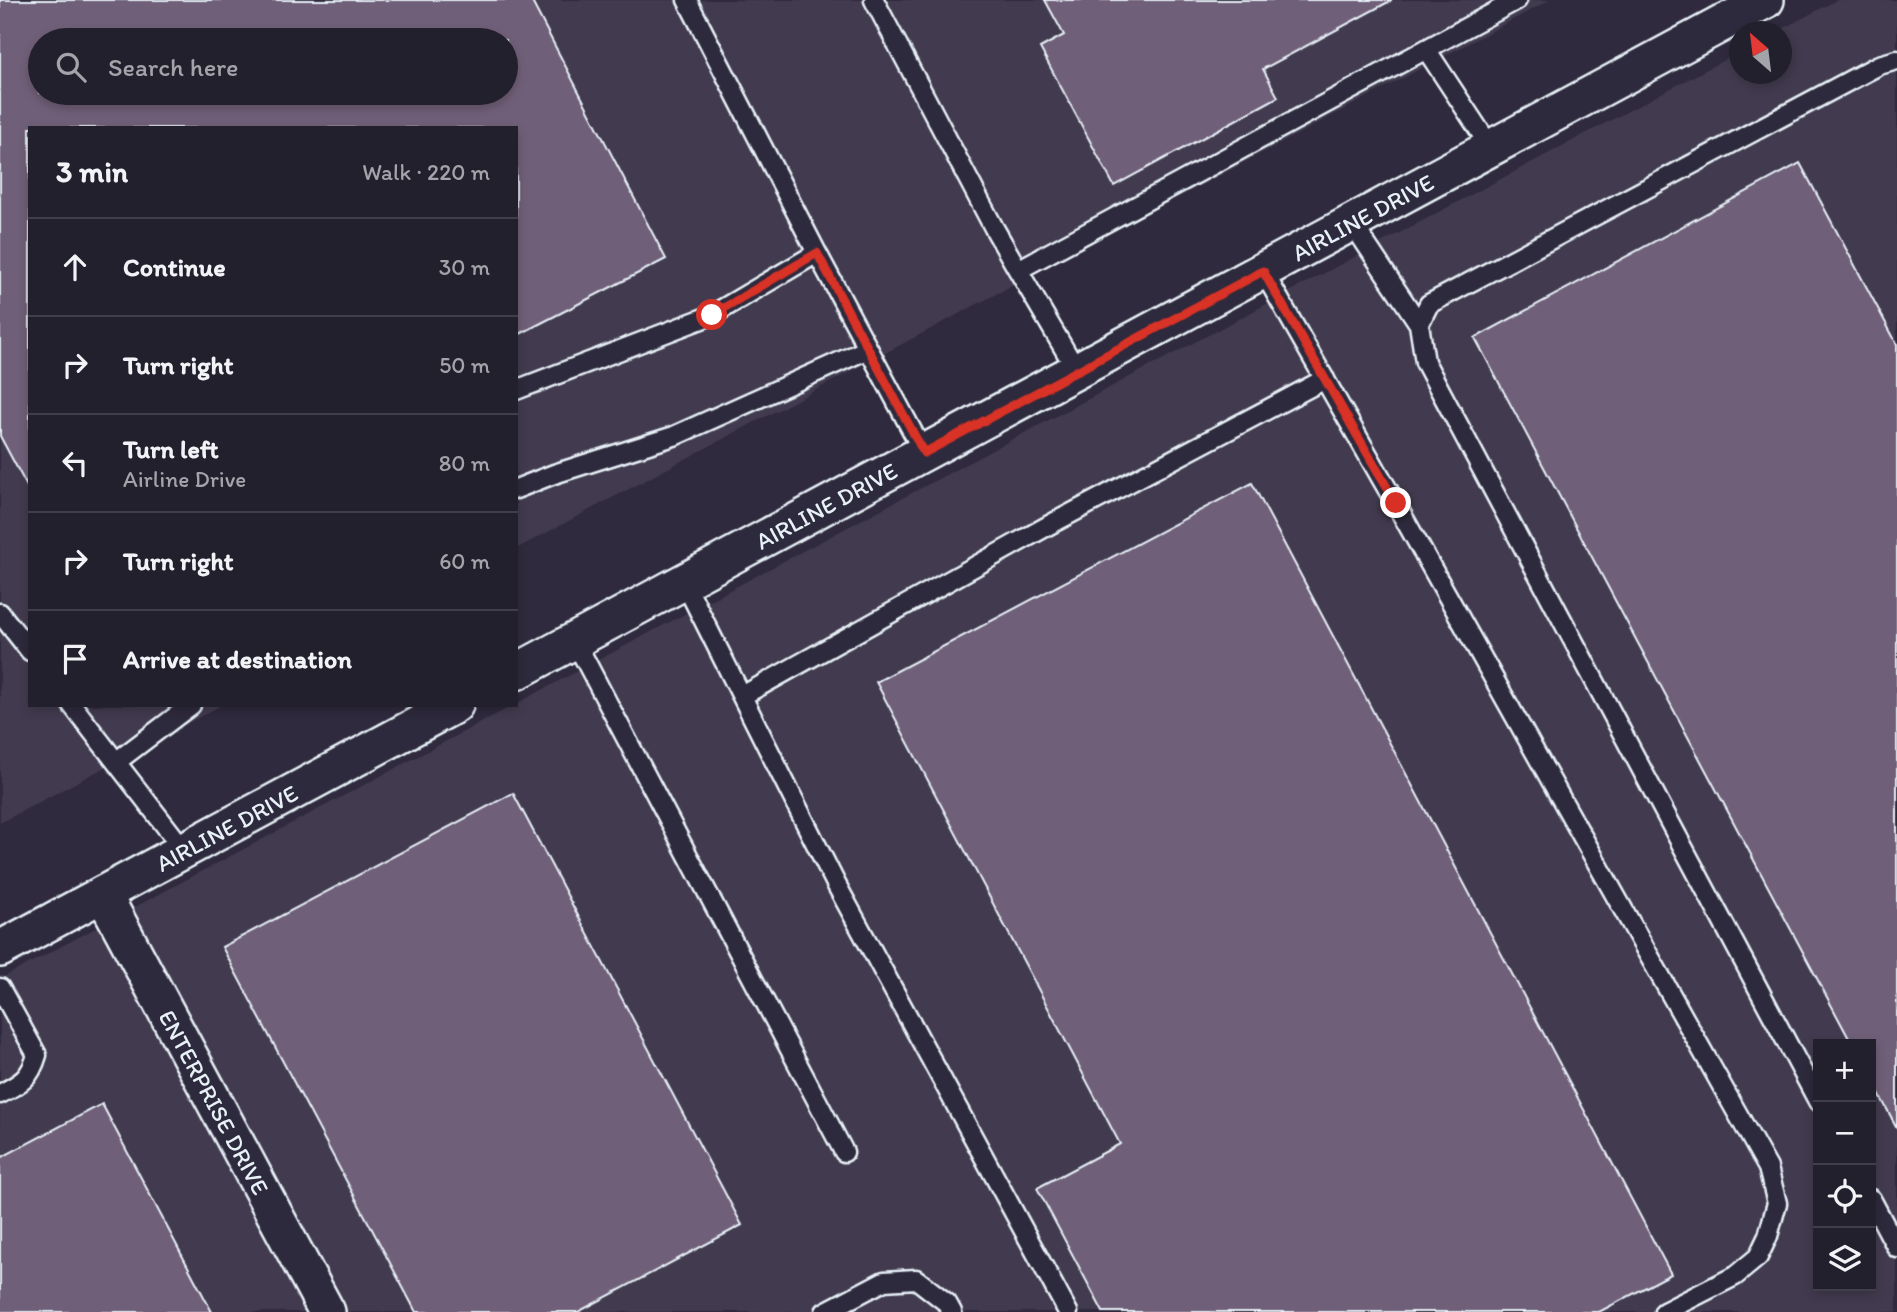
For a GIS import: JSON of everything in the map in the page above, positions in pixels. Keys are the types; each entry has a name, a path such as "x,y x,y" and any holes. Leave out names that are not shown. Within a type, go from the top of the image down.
{"street":[{"name":"AIRLINE DRIVE","path":"518,671 1766,0"},
{"name":"AIRLINE DRIVE","path":"1,948 451,707"},
{"name":"ENTERPRISE DRIVE","path":"103,894 327,1312"}],"lane":[{"path":"687,0 924,453"},
{"path":"874,0 994,228 1077,371"},
{"path":"1018,270 1517,0"},
{"path":"1426,49 1491,148"},
{"path":"1419,324 1429,304 1879,65 1897,61"},
{"path":"1352,223 1419,324 1425,362 1813,1092"},
{"path":"518,389 712,315 817,253"},
{"path":"1263,271 1768,1168 1777,1203 1768,1236 1758,1257 1735,1276 1664,1312"},
{"path":"518,488 674,436 868,349"},
{"path":"742,696 1051,524 1325,379"},
{"path":"684,581 836,884 1068,1312"},
{"path":"0,613 28,648"},
{"path":"575,640 844,1152"},
{"path":"74,707 184,850"},
{"path":"116,762 188,707"},
{"path":"0,988 37,1055 32,1071 19,1084 0,1094"},
{"path":"1876,1208 1897,1248"},
{"path":"825,1312 884,1280 916,1279 947,1303 952,1312"}],"shaded area":[{"path":"0,0 1550,0 518,548 518,126 28,126 28,707 218,707 0,823"},
{"path":"1837,0 1897,0 1897,1312 0,1312 0,979 510,707 518,707 518,703 1729,57 1729,84 1792,84 1792,24"}],"building":[{"path":"0,0 531,0 666,259 518,335 518,126 28,126 28,488 0,436"},
{"path":"1045,0 1392,0 1263,69 1278,97 1114,186 1040,48 1064,35"},
{"path":"1800,163 1897,344 1897,1128 1876,1088 1876,1039 1849,1039 1475,338"},
{"path":"1252,483 1671,1274 1599,1312 1103,1312 1037,1188 1120,1144 876,682"},
{"path":"513,793 742,1225 578,1312 416,1312 222,947"},
{"path":"102,1104 212,1312 0,1312 0,1158"}],"route":[{"path":"712,315 817,253 924,453 1263,271 1396,503"}]}
